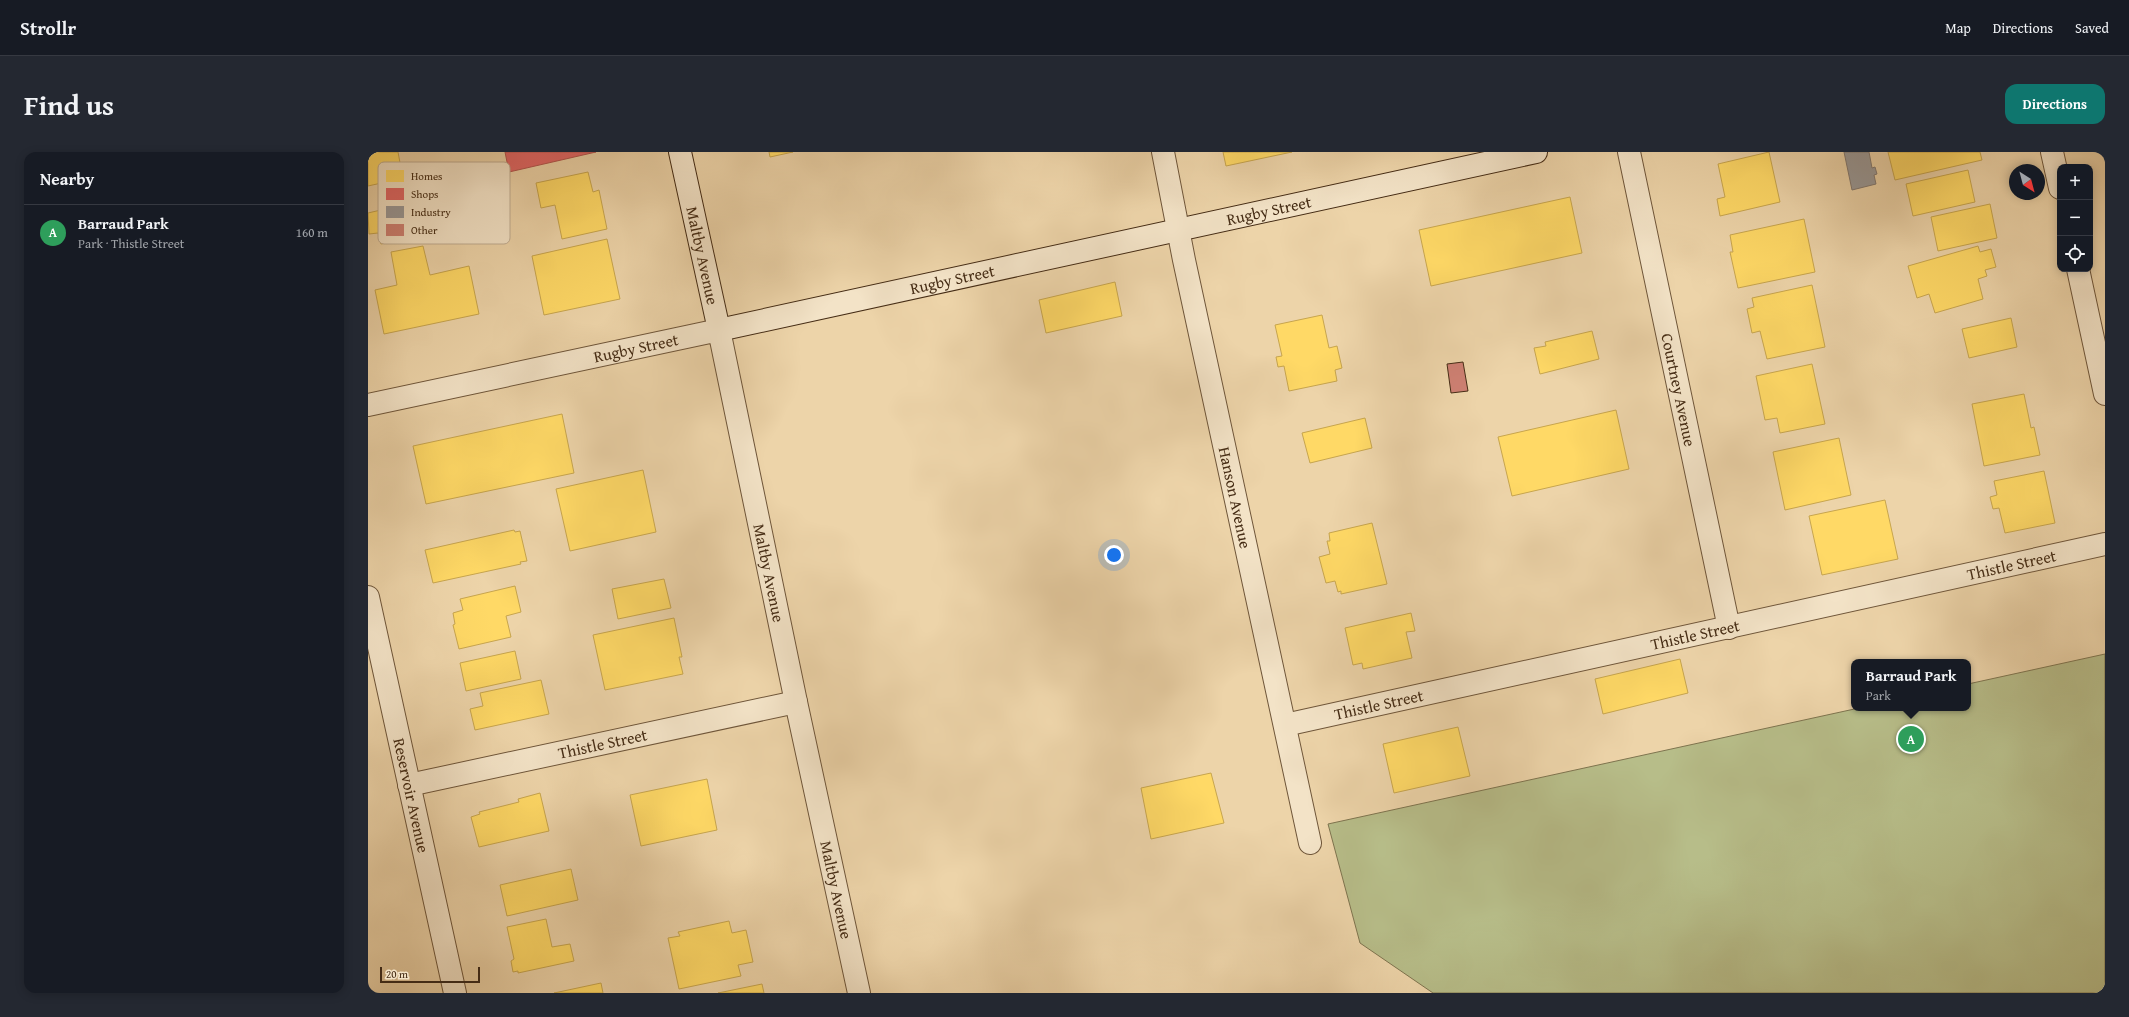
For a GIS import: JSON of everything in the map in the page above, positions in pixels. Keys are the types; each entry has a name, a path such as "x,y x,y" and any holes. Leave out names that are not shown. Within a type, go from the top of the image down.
{"street":[{"name":"Maltby Avenue","path":"680,152 859,993"},
{"name":"Hanson Avenue","path":"1163,152 1178,229 1310,843"},
{"name":"Rugby Street","path":"368,405 1536,152"},
{"name":"Courtney Avenue","path":"1629,152 1729,628"},
{"path":"2052,152 2057,174"},
{"path":"2079,272 2105,394"},
{"name":"Thistle Street","path":"1285,725 2105,544"},
{"name":"Reservoir Avenue","path":"368,597 455,993"},
{"name":"Thistle Street","path":"409,785 796,702"}],"green space":[{"path":"2105,654 2105,993 1433,993 1360,943 1328,824 1851,710 1851,711 1971,711 1971,683"}],"building: Homes":[{"path":"368,152 398,152 400,162 378,162 378,184 368,186"},
{"path":"769,152 793,152 770,157"},
{"path":"1223,152 1292,152 1226,166"},
{"path":"1769,152 1780,202 1720,216 1717,199 1725,197 1718,164"},
{"path":"1888,152 1980,152 1982,160 1895,180"},
{"path":"1968,170 1975,202 1913,216 1906,184"},
{"path":"588,172 593,192 599,190 607,229 562,239 555,205 541,208 536,183"},
{"path":"1570,197 1582,253 1431,286 1419,230"},
{"path":"1990,204 1997,238 1938,251 1931,217"},
{"path":"378,211 378,233 369,234 368,213"},
{"path":"1804,219 1815,272 1738,288 1730,252 1733,252 1730,235"},
{"path":"607,239 620,299 544,315 532,256"},
{"path":"423,246 430,275 469,266 479,314 384,334 375,290 397,285 391,252"},
{"path":"1978,246 1980,252 1991,249 1996,267 1985,270 1987,276 1978,279 1983,299 1935,313 1929,294 1917,298 1908,266"},
{"path":"1115,282 1122,316 1046,333 1039,300"},
{"path":"1812,285 1825,347 1767,359 1760,331 1752,333 1747,309 1754,307 1752,298"},
{"path":"1322,315 1329,348 1337,346 1342,368 1335,370 1337,381 1289,391 1284,366 1278,367 1276,357 1282,356 1275,325"},
{"path":"2011,318 2017,347 1969,358 1962,329"},
{"path":"1592,331 1599,359 1540,374 1534,348 1546,346 1545,342"},
{"path":"1812,364 1825,424 1780,433 1777,418 1765,420 1756,376"},
{"path":"2024,394 2031,428 2034,427 2040,455 1984,466 1972,404"},
{"path":"1616,410 1629,469 1512,496 1498,437"},
{"path":"562,414 574,473 426,504 413,446"},
{"path":"1365,418 1372,448 1310,463 1302,433"},
{"path":"1839,438 1851,495 1785,510 1773,452"},
{"path":"643,470 656,532 570,551 556,489"},
{"path":"2044,471 2055,523 2005,533 1999,508 1993,509 1990,497 1997,495 1994,481"},
{"path":"1885,500 1898,559 1822,575 1809,516"},
{"path":"1372,523 1387,584 1341,594 1341,591 1338,592 1335,581 1326,583 1319,557 1330,554 1327,541 1330,541 1329,533"},
{"path":"514,530 515,532 520,531 527,561 520,562 521,564 433,583 425,550"},
{"path":"664,579 671,608 618,619 612,589"},
{"path":"515,586 521,612 506,616 511,637 459,649 453,625 455,624 453,613 463,610 460,599"},
{"path":"1411,613 1415,631 1406,632 1412,658 1363,669 1362,663 1353,665 1345,628"},
{"path":"674,618 682,657 679,657 683,674 605,690 593,635"},
{"path":"515,651 521,679 466,691 460,663"},
{"path":"1680,659 1688,693 1603,714 1595,679"},
{"path":"541,680 549,714 475,730 470,709 483,706 480,693"},
{"path":"1458,727 1470,776 1394,793 1383,744"},
{"path":"1211,773 1224,823 1151,839 1141,788"},
{"path":"707,779 717,830 641,846 630,795"},
{"path":"540,793 549,831 479,847 471,817 480,814 479,812 519,802 518,799"},
{"path":"571,869 578,900 507,916 500,885"},
{"path":"546,919 552,947 570,944 574,961 518,973 518,971 513,972 511,961 514,959 507,927"},
{"path":"729,921 732,933 746,930 753,962 738,965 741,976 679,989 668,938 680,936 678,932"},
{"path":"601,983 603,993 554,993"},
{"path":"762,984 764,993 718,993"}],"building: Shops":[{"path":"505,152 596,152 510,172 510,162 507,162"}],"building: Industry":[{"path":"1844,152 1869,152 1872,168 1875,167 1877,174 1874,175 1876,184 1852,190"}],"building: Other":[{"path":"1463,362 1468,391 1451,393 1447,364"}],"place":[{"name":"Barraud Park","path":"1911,739"}]}
